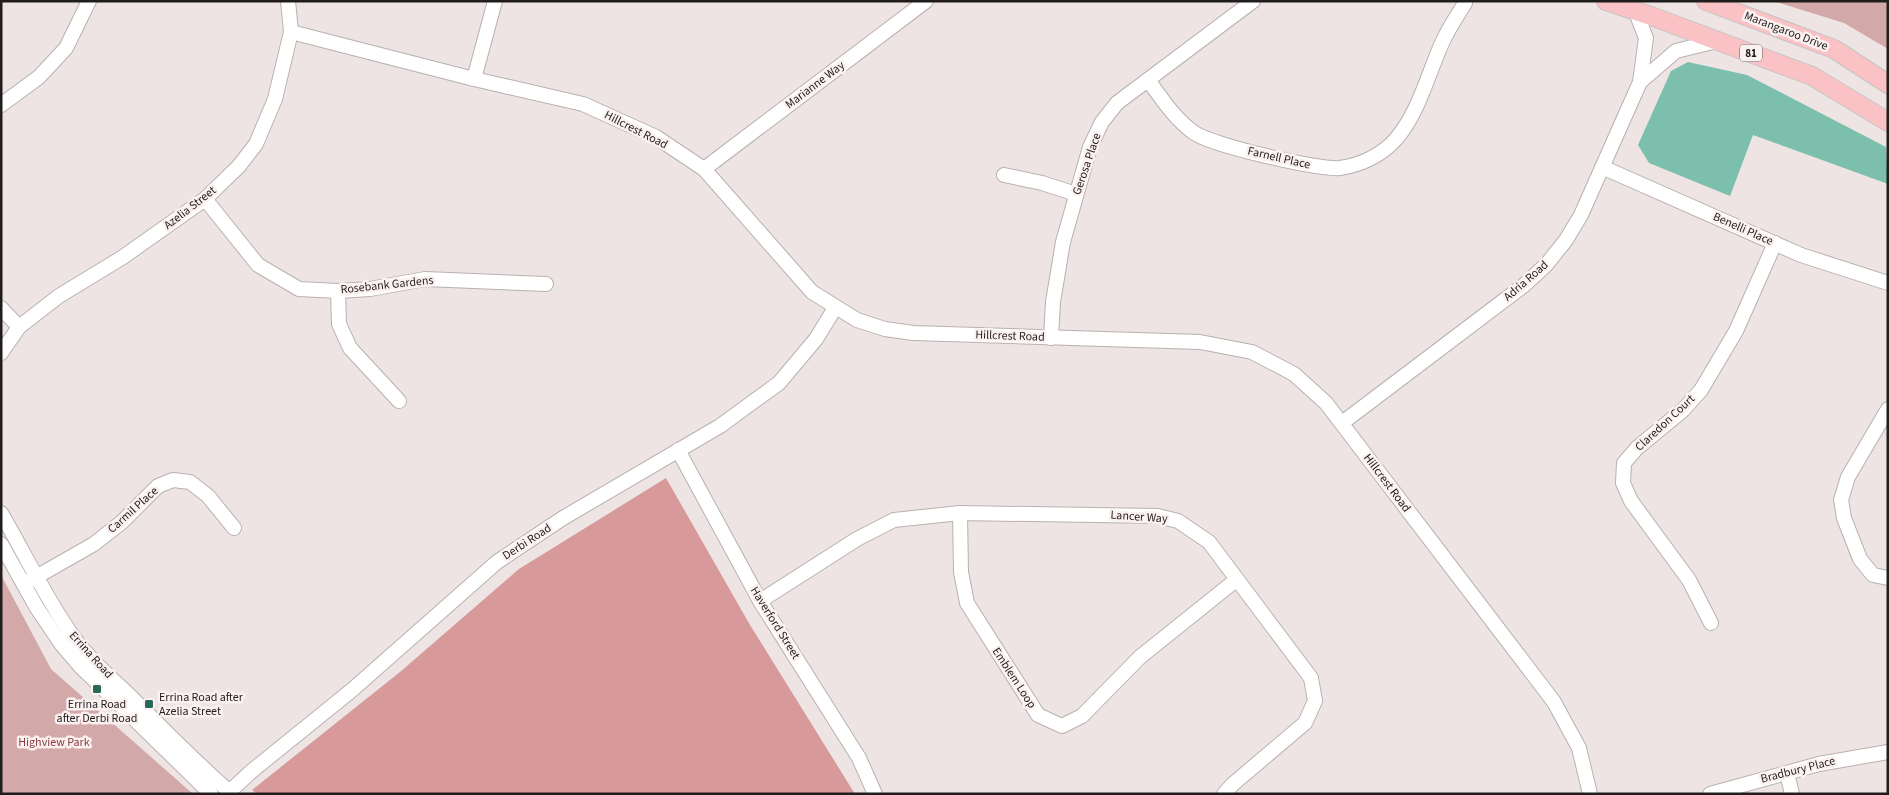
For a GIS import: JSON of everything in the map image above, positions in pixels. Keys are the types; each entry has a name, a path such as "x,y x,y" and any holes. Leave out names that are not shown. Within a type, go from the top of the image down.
{"main road":[{"name":"81","path":"1606,1 1812,76 1888,122"},
{"name":"Marangaroo Drive","path":"1706,1 1834,49 1888,84"}],"street":[{"path":"1,105 39,77 66,48 89,1"},
{"name":"Azelia Street","path":"1,353 18,328 59,296 123,257 205,199 238,166 256,144 275,99 291,32 288,1"},
{"path":"474,79 495,1"},
{"name":"Marianne Way","path":"704,169 926,1"},
{"name":"Gerosa Place","path":"1051,338 1053,302 1062,242 1090,146 1102,122 1117,103 1253,1"},
{"name":"Farnell Place","path":"1148,80 1175,116 1194,133 1217,142 1311,166 1340,168 1372,159 1396,139 1412,116 1443,41 1465,3"},
{"name":"Adria Road","path":"1342,423 1523,286 1546,265 1566,240 1581,215 1640,82 1646,38 1635,10"},
{"name":"Hillcrest Road","path":"291,32 474,79 583,104 656,137 704,169 812,292 857,320 885,329 913,333 1200,342 1252,352 1294,374 1326,403 1342,423 1554,702 1579,748 1590,794"},
{"name":"Adria Road","path":"1640,82 1676,51 1717,41"},
{"name":"Benelli Place","path":"1602,167 1801,254 1888,283"},
{"path":"1004,175 1042,183 1076,194"},
{"name":"Rosebank Gardens","path":"205,199 258,266 299,289 338,291 370,289 425,279 546,284"},
{"name":"Claredon Court","path":"1711,623 1689,580 1631,501 1623,483 1624,463 1637,448 1683,410 1701,390 1736,331 1775,243"},
{"path":"338,291 339,324 350,348 399,402"},
{"path":"1,308 18,328"},
{"name":"Derbi Road","path":"229,793 253,770 352,690 497,562 563,518 720,426 778,383 816,339 835,308"},
{"path":"1888,409 1848,477 1841,500 1844,518 1860,559 1873,575 1888,578"},
{"name":"Haverford Street","path":"678,450 760,601 859,758 875,794"},
{"name":"Carmil Place","path":"24,583 94,544 122,522 158,486 173,480 190,482 208,496 234,528"},
{"name":"Lancer Way","path":"760,601 857,539 894,520 960,513 1158,516 1178,521 1209,542 1310,678 1315,701 1305,723 1233,784 1224,794"},
{"name":"Emblem Loop","path":"960,513 961,572 967,603 1038,715 1062,726 1082,716 1140,657 1236,580"},
{"name":"Errina Road","path":"1,514 50,603 90,657 229,793"},
{"name":"Errina Road","path":"1,544 42,615 80,666 211,794"},
{"name":"Bradbury Place","path":"1710,794 1856,756 1888,752"},
{"path":"1787,773 1792,794"}],"green space":[{"path":"1773,1 1888,1 1888,49 1844,23"},
{"name":"Highview Park","path":"1,575 51,669 193,794 1,794"}],"shaded area":[{"path":"1688,62 1747,75 1886,147 1888,184 1753,135 1730,196 1649,163 1638,145 1671,71"},
{"path":"666,478 750,625 855,794 257,794 252,790 400,672 519,569"}],"place":[{"name":"Errina Road after Derbi Road","path":"97,689"},
{"name":"Errina Road after Azelia Street","path":"149,704"}]}
